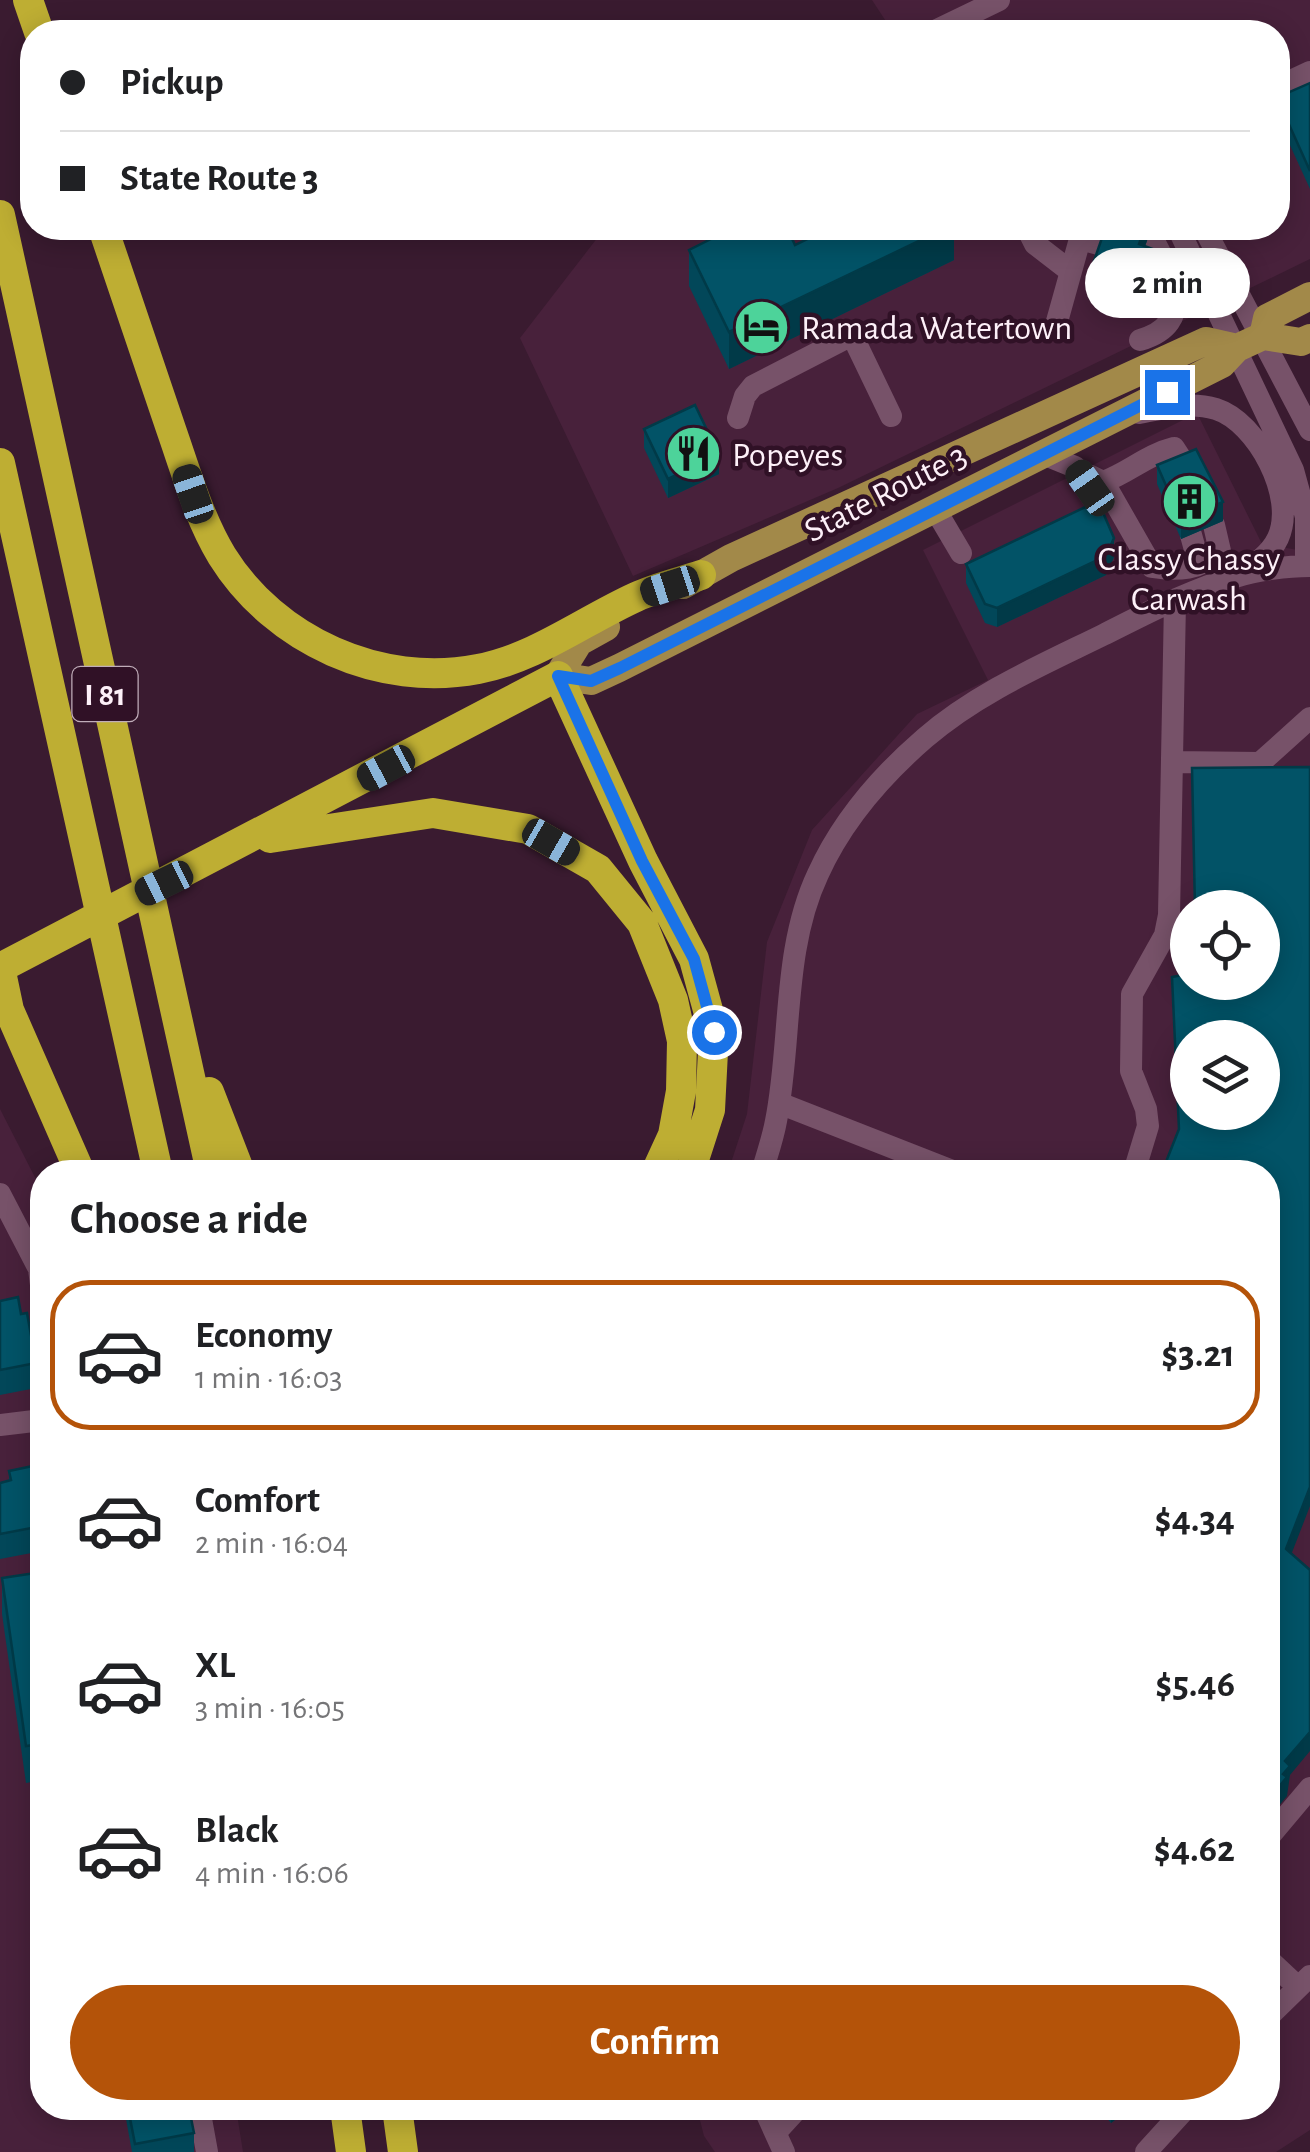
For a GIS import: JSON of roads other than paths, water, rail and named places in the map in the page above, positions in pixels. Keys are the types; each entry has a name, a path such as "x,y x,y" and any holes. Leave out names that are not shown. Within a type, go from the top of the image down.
{"highway":[{"name":"I 81","path":"0,215 8,288 207,1160"},
{"path":"107,240 193,494 222,556 265,608 312,643 365,664 433,675 480,669 536,650 638,596 701,575"},
{"name":"I 81","path":"0,463 155,1160"},
{"path":"558,676 642,861 694,959 714,1032 710,1110 694,1160"},
{"name":"State Route 3","path":"0,967 558,676"},
{"path":"236,847 432,812 528,829 598,868 642,922 673,1000 682,1042 681,1090 676,1120 661,1160"},
{"path":"0,967 8,1010 75,1160"},
{"path":"173,1004 235,1160"},
{"path":"346,2120 351,2152"},
{"path":"398,2120 403,2152"}],"main road":[{"name":"State Route 3","path":"1237,348 1206,341 701,575 579,642 558,676 591,681 1044,454 1222,364 1237,348 1263,336 1267,318 1310,296"},
{"path":"1263,336 1301,342 1310,338"}],"street":[{"path":"957,20 999,0"},
{"path":"1032,240 1070,271"},
{"path":"1056,325 1079,240"},
{"path":"1087,240 1166,262"},
{"path":"1140,340 1154,336 1166,325 1176,282 1154,240"},
{"path":"1184,240 1301,491 1308,566 1236,576"},
{"path":"1211,240 1310,430"},
{"path":"738,418 744,396 753,386 852,335 891,416"},
{"path":"765,1160 779,1103 794,964 806,908 817,876 847,821 871,790 926,737 963,710 1026,673 1236,576 1272,549 1283,524 1278,484 1252,435 1231,416 1182,404 1112,419"},
{"path":"1136,467 1150,454 1174,448 1189,471"},
{"path":"1044,454 1103,482 1149,463 1159,468 1166,480"},
{"path":"1076,468 1090,488 1108,490 1152,568 1180,570 1212,559 1220,550 1214,525"},
{"path":"935,509 961,553"},
{"path":"1190,568 1197,557 1191,535"},
{"path":"1138,1160 1148,1126 1146,1109 1130,1071 1132,994 1167,926 1175,602"},
{"path":"1172,762 1260,763 1310,718"},
{"path":"779,1103 924,1160"},
{"path":"0,1194 30,1252"},
{"path":"0,1425 30,1421"},
{"path":"1280,1824 1310,1788"},
{"path":"1280,1967 1304,1981 1280,2005"},
{"path":"201,2120 207,2152"},
{"path":"1146,2152 1175,2120"}],"place":[{"name":"Ramada Watertown","path":"762,327"},
{"name":"Popeyes","path":"693,454"},
{"name":"Classy Chassy Carwash","path":"1189,502"}]}
